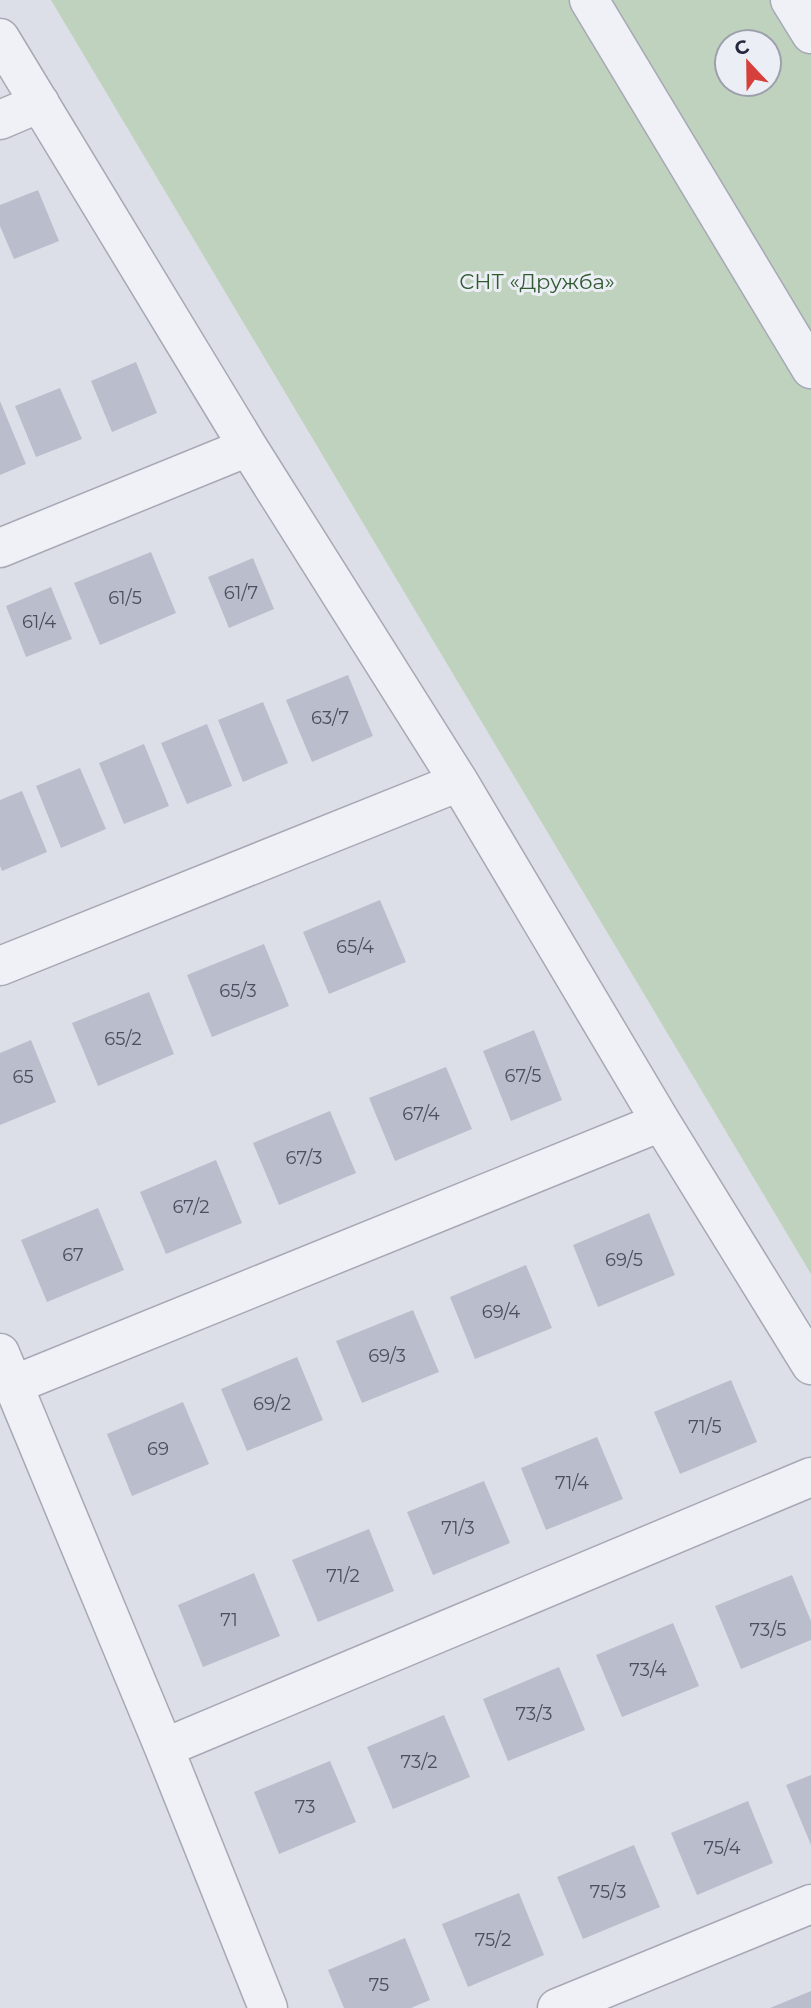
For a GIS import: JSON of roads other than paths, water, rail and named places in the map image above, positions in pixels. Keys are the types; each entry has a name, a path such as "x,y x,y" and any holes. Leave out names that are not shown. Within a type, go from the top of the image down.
{"street":[{"path":"589,0 809,361"},
{"path":"790,0 811,34"},
{"path":"0,38 248,447 458,782 661,1122 811,1365"},
{"path":"0,120 40,103"},
{"path":"0,548 248,447"},
{"path":"0,966 458,782"},
{"path":"268,2008 164,1748 6,1369 661,1122"},
{"path":"164,1748 811,1477"},
{"path":"558,2008 811,1904"}],"park label":[{"name":"СНТ «Дружба»","path":"537,281"}]}
